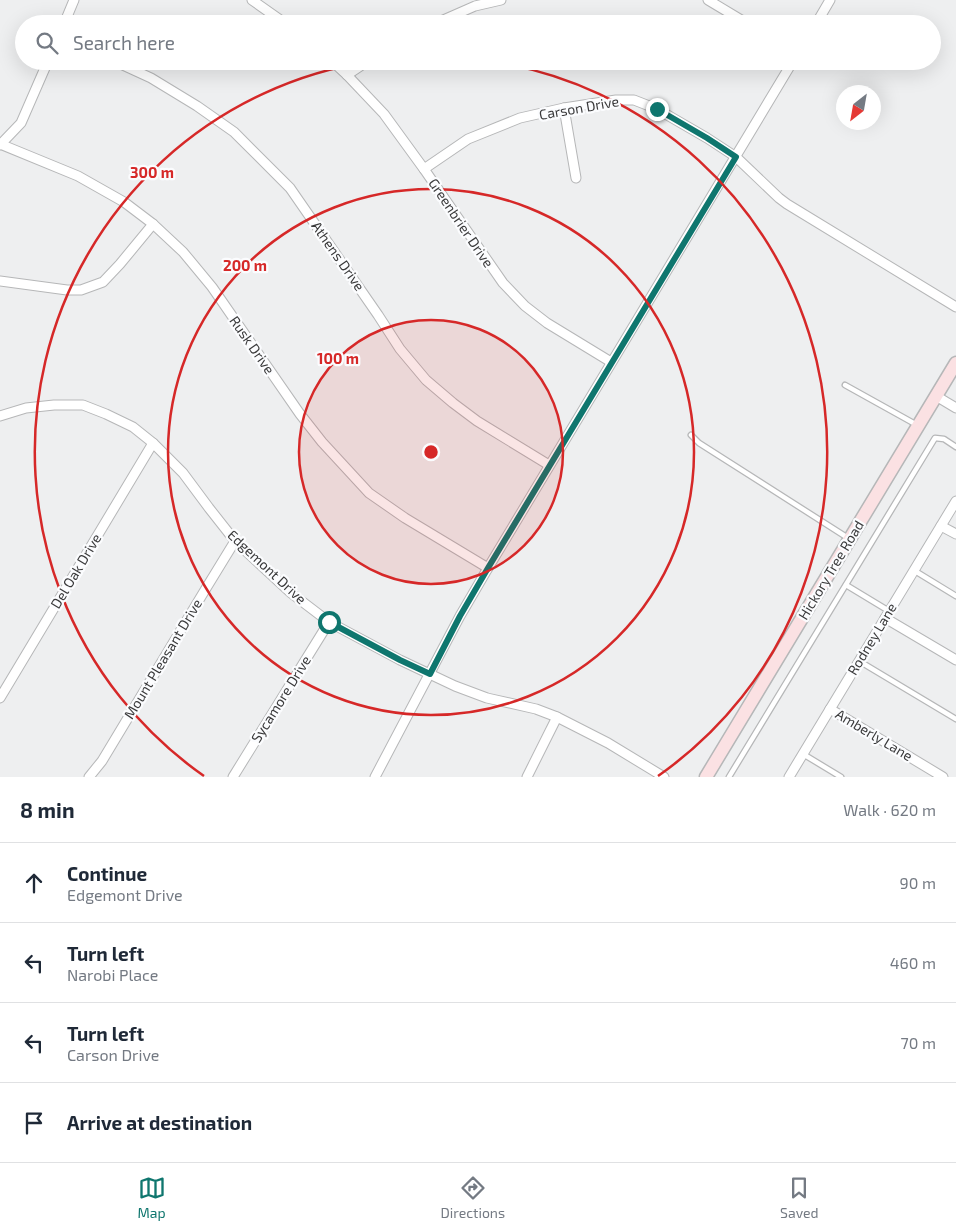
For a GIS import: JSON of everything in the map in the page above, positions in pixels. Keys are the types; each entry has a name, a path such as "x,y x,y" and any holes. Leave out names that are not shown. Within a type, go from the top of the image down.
{"street":[{"path":"68,15 74,0"},
{"path":"252,0 273,15"},
{"path":"454,15 475,6 501,0"},
{"path":"708,0 733,15"},
{"path":"821,15 830,0"},
{"path":"0,144 21,123 44,70"},
{"name":"Athens Drive","path":"134,70 151,78 197,106 234,132 290,188 400,349 426,380 478,421 549,465"},
{"name":"Greenbrier Drive","path":"342,70 384,114 503,283 525,306 547,324 611,362"},
{"path":"347,75 354,70"},
{"path":"375,777 460,616 488,568 788,70"},
{"name":"Carson Drive","path":"424,169 468,139 520,118 564,108 616,100 634,100 657,109 707,138 736,157 787,204 956,307"},
{"path":"564,108 576,178"},
{"name":"Rusk Drive","path":"0,144 78,176 124,202 153,224 183,252 212,287 300,414 322,442 369,493 405,518 488,568"},
{"path":"0,281 67,290 81,290 103,282 153,224"},
{"name":"Hickory Tree Road","path":"706,777 956,363"},
{"path":"936,396 956,408"},
{"name":"Edgemont Drive","path":"0,416 26,408 54,405 83,405 133,427 153,443 183,473 235,541 291,593 329,622 400,660 455,686 487,698 536,709 557,717 608,743 664,777"},
{"name":"Del Oak Drive","path":"0,698 153,443"},
{"name":"Rodney Lane","path":"789,777 956,501"},
{"path":"941,526 956,534"},
{"name":"Mount Pleasant Drive","path":"89,777 102,761 235,541"},
{"path":"887,614 956,660"},
{"name":"Sycamore Drive","path":"233,777 329,622"},
{"name":"Amberly Lane","path":"830,709 943,777"},
{"path":"527,777 557,717"}],"lane":[{"path":"845,385 918,425"},
{"path":"692,435 699,443 850,539"},
{"path":"729,777 935,438 944,439 956,447"},
{"path":"914,570 956,596"},
{"path":"846,585 887,614"},
{"path":"859,661 956,719"},
{"path":"803,754 841,777"}],"route":[{"path":"329,622 430,674 460,616 488,568 736,157 657,109"}]}
